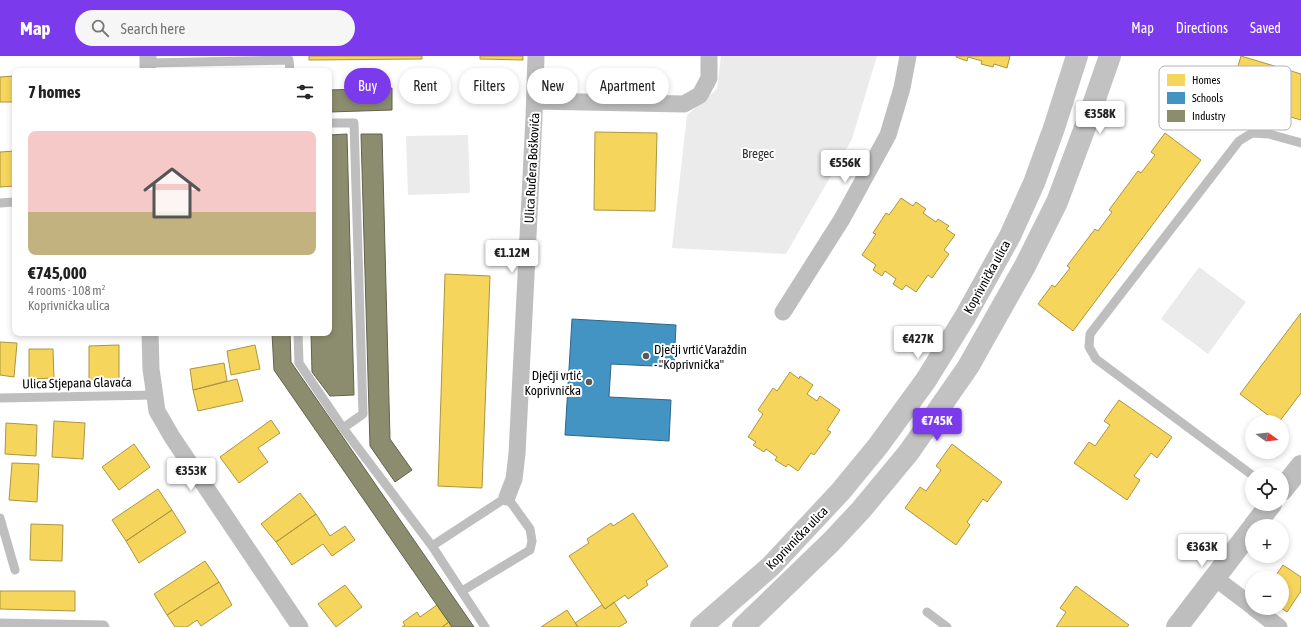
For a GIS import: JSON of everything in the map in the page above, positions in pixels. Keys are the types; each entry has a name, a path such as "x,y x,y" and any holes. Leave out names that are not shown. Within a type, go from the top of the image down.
{"main road":[{"name":"Koprivnička ulica","path":"701,627 771,566 841,491 878,446 926,380 965,316 1013,229 1034,183 1054,128 1077,56"},
{"name":"Koprivnička ulica","path":"743,627 862,510 909,452 968,367 1025,266 1057,202 1110,56"}],"street":[{"name":"Ulica Ruđera Boškovića","path":"536,56 536,68"},
{"name":"Ulica Ruđera Boškovića","path":"578,102 684,104 700,95 709,78 709,56"},
{"path":"783,312 842,219 888,135 902,88 908,56"},
{"name":"Ulica Ruđera Boškovića","path":"507,497 514,479 517,454 535,104"},
{"path":"150,336 151,369 157,411 172,437 300,627"},
{"path":"1289,481 1301,466"},
{"path":"1259,519 1266,511"},
{"path":"1177,627 1245,538"},
{"path":"1215,578 1245,601"},
{"path":"1263,615 1279,627"}],"lane":[{"path":"148,63 289,58 290,68"},
{"path":"332,123 354,123 363,414 344,428"},
{"path":"1245,470 1096,360 1089,347 1090,334 1238,141 1252,133 1269,134 1301,143"},
{"path":"0,203 12,202"},
{"path":"298,336 299,363 344,428 432,546 486,627"},
{"name":"Ulica Stjepana Glavaća","path":"0,398 155,395"},
{"path":"432,546 507,497 530,529 532,541 530,550 462,591"},
{"path":"0,518 15,570"},
{"path":"927,612 947,627"},
{"path":"0,623 105,627"}],"green space":[{"name":"Bregec","path":"721,56 877,56 852,139 786,254 672,248 687,115 717,89"},
{"path":"468,135 470,193 408,195 406,136"},
{"path":"1199,267 1246,302 1208,354 1161,319"}],"building: Homes":[{"path":"309,56 422,56 422,59 309,60"},
{"path":"480,56 523,56 523,60 480,59"},
{"path":"956,56 1010,56 1007,68 994,64 993,67 981,64 982,61 968,57 967,61"},
{"path":"1241,56 1274,66 1238,66"},
{"path":"1291,71 1301,74 1301,120 1291,117"},
{"path":"12,76 12,102 0,102 0,77"},
{"path":"595,132 657,133 655,211 594,210"},
{"path":"1165,133 1201,160 1073,331 1038,304 1052,285 1055,287 1070,268 1067,266 1095,229 1098,231 1112,212 1109,210 1138,171 1141,173 1155,155 1151,152"},
{"path":"12,151 12,186 0,187 0,152"},
{"path":"901,198 913,206 916,202 926,209 923,213 936,222 938,219 949,226 946,229 955,235 944,250 949,254 932,278 928,275 916,292 906,285 902,290 893,284 896,279 885,271 882,276 873,270 876,265 862,255 876,234 873,233 886,213 889,215"},
{"path":"445,274 490,276 482,488 438,486"},
{"path":"1301,313 1301,393 1284,415 1268,415 1240,394"},
{"path":"0,342 17,343 14,377 0,375"},
{"path":"119,345 119,379 89,380 89,346"},
{"path":"255,345 260,369 231,375 227,351"},
{"path":"29,349 53,349 54,378 29,379"},
{"path":"224,363 227,381 193,390 190,369"},
{"path":"790,372 799,379 800,376 813,385 807,394 817,401 820,396 840,410 827,430 831,432 814,455 811,453 798,471 788,464 786,467 775,460 777,457 766,449 764,452 753,445 756,442 748,437 763,414 758,410 773,388 777,391"},
{"path":"237,379 243,401 198,411 193,390"},
{"path":"1119,400 1172,437 1157,458 1151,453 1134,476 1140,480 1127,500 1074,463 1089,442 1095,446 1110,425 1104,421"},
{"path":"271,420 280,433 258,448 268,462 239,483 220,457"},
{"path":"54,421 85,423 83,459 52,457"},
{"path":"6,423 37,425 36,456 5,454"},
{"path":"134,444 150,467 119,490 102,467"},
{"path":"952,444 1002,482 987,502 983,499 967,522 970,525 956,545 905,508 920,487 926,491 941,470 936,466"},
{"path":"12,463 39,464 37,502 9,500"},
{"path":"158,489 172,510 126,541 112,520"},
{"path":"300,493 316,514 276,542 261,524"},
{"path":"172,510 186,532 139,563 126,541"},
{"path":"633,513 668,566 646,581 648,585 628,599 625,595 605,609 569,556 589,543 587,539 611,523 613,526"},
{"path":"316,514 330,536 345,526 355,540 332,556 323,544 292,565 276,542"},
{"path":"31,524 63,525 62,561 30,560"},
{"path":"205,561 219,582 167,615 154,594"},
{"path":"1283,565 1301,577 1301,591 1289,609 1289,571 1279,571"},
{"path":"219,582 232,605 201,626 197,620 187,627 175,627 167,615"},
{"path":"345,585 362,607 336,627 318,604"},
{"path":"1076,586 1129,625 1127,627 1056,627 1066,612 1060,608"},
{"path":"0,591 75,591 75,611 0,609"},
{"path":"614,602 627,622 619,627 578,627 575,623 602,605 605,609"},
{"path":"437,605 449,622 442,627 402,627 405,625 403,622 417,612 420,617"},
{"path":"567,610 578,627 541,627"},
{"path":"449,622 452,627 442,627"}],"building: Schools":[{"name":"Dječji vrtić Koprivnička","path":"572,319 676,325 674,367 611,364 609,397 671,400 669,441 565,435"}],"building: Industry":[{"path":"392,88 392,110 332,112 332,90 344,90 344,104 391,104"},
{"path":"347,134 354,395 330,396 312,372 311,336 332,336 332,135"},
{"path":"361,134 382,134 390,439 412,470 395,482 370,446"},
{"path":"272,336 290,336 291,362 474,627 452,627 274,370"}],"place":[{"name":"Dječji vrtić Varaždin - \"Koprivnička\"","path":"646,356"},
{"name":"Dječji vrtić Koprivnička","path":"589,382"}]}
